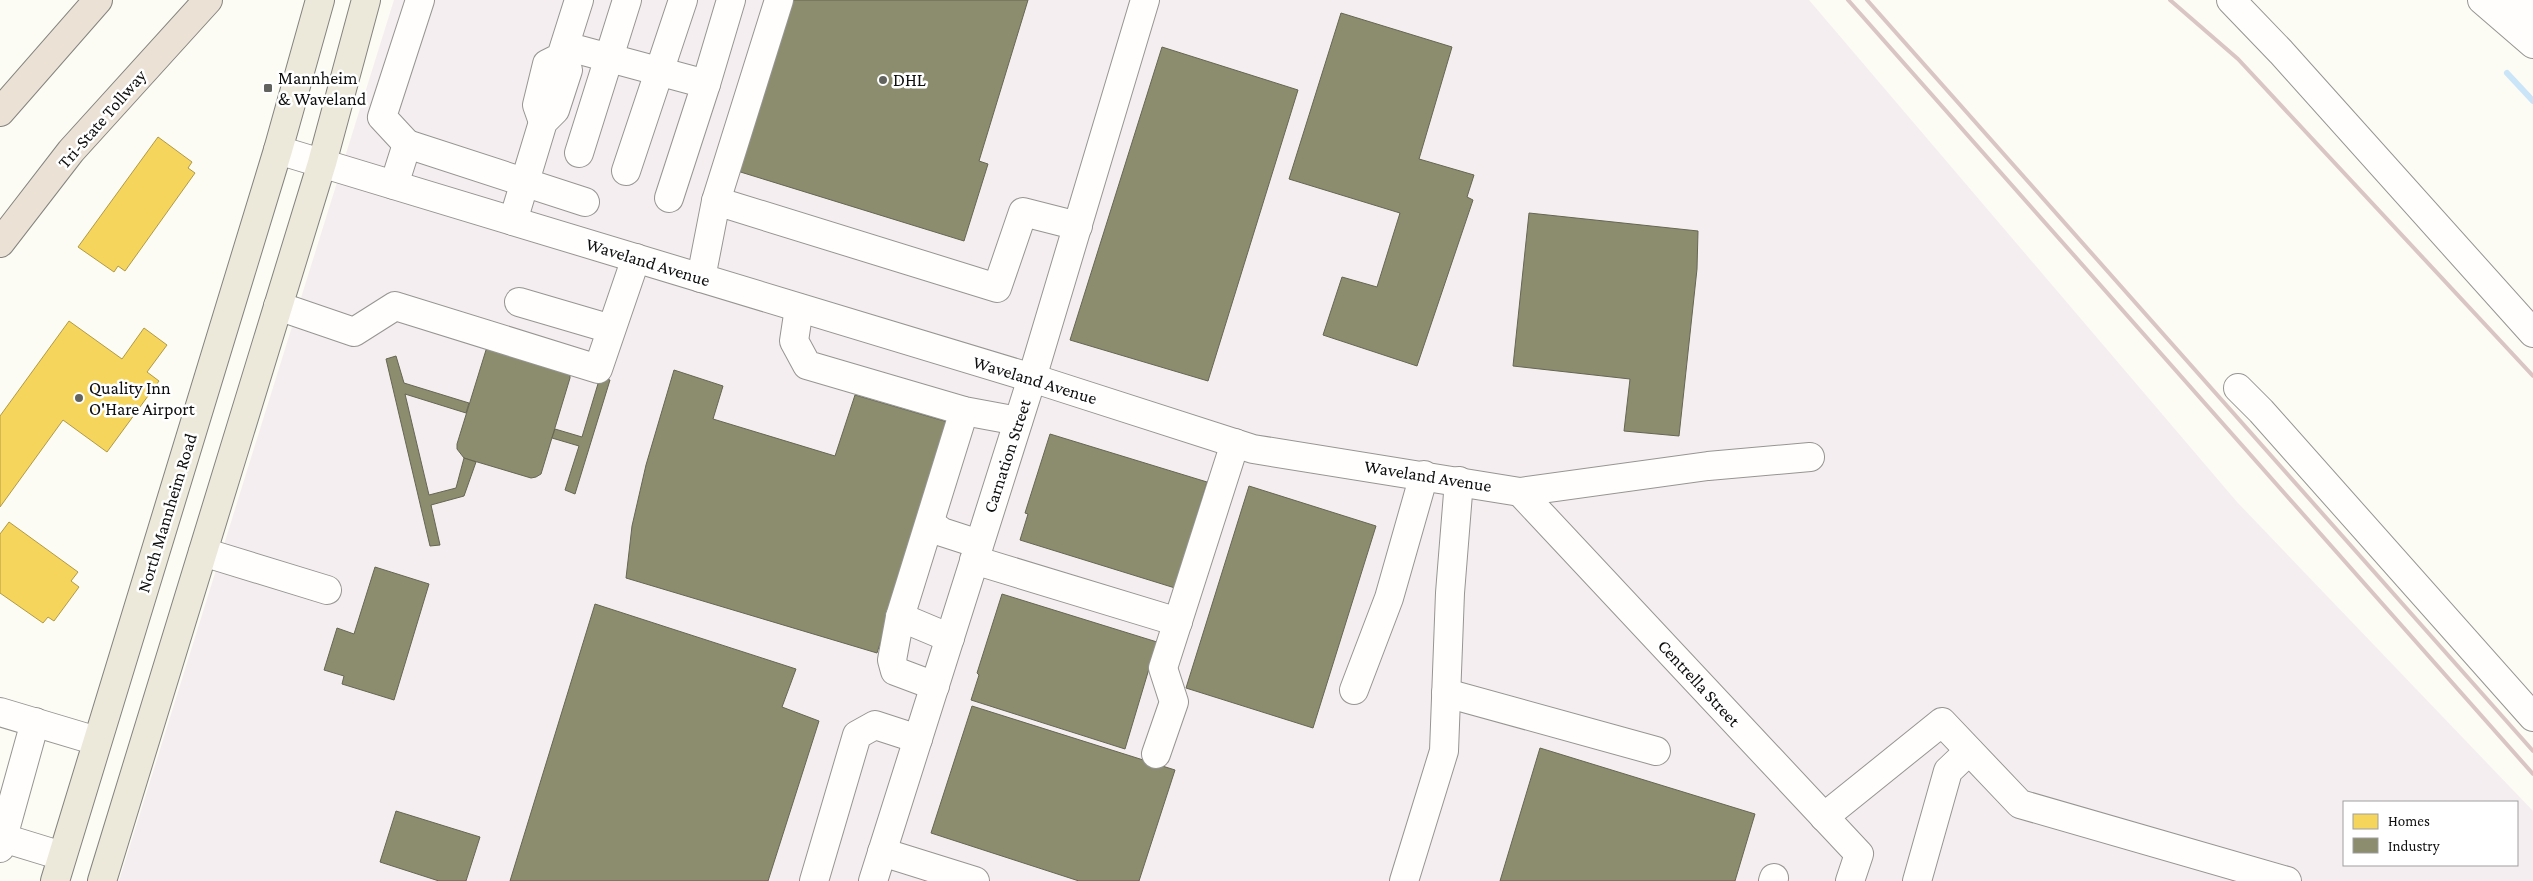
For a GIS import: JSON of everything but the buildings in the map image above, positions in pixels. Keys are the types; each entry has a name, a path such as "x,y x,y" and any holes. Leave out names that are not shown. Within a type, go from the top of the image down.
{"highway":[{"path":"0,112 98,0"},
{"name":"Tri-State Tollway","path":"0,243 71,151 208,0"}],"main road":[{"name":"North Mannheim Road","path":"58,869 278,150 320,0"},
{"path":"102,881 322,163 366,0"}],"street":[{"path":"352,52 374,0"},
{"path":"420,0 382,117 407,144 585,202"},
{"path":"513,221 543,122 537,104 547,64 563,51 578,0"},
{"path":"579,153 627,0"},
{"path":"626,171 683,0"},
{"path":"669,198 732,0"},
{"path":"701,278 716,201 779,0"},
{"name":"Carnation Street","path":"872,881 1032,378 1145,0"},
{"path":"2231,0 2281,52 2533,334"},
{"path":"2482,0 2533,44"},
{"path":"2513,0 2533,17"},
{"path":"563,51 608,57 706,84"},
{"path":"394,185 407,144"},
{"name":"Waveland Avenue","path":"278,150 1032,378 1253,449 1424,475 1520,492 1708,466 1810,457"},
{"path":"716,201 997,288 1024,212 1078,226"},
{"path":"278,306 354,332 395,306 598,369 636,258"},
{"path":"519,302 611,330"},
{"path":"799,308 794,341 807,365 964,411 1018,421"},
{"path":"2238,388 2262,411 2533,717"},
{"path":"935,686 895,671 892,660 900,617 964,411"},
{"path":"1156,754 1174,702 1163,668 1235,443"},
{"path":"1354,690 1389,598 1424,475"},
{"path":"1404,881 1444,751 1450,593 1459,481"},
{"name":"Centrella Street","path":"1520,492 1859,854 1850,881"},
{"path":"930,523 977,552 1178,622"},
{"path":"202,552 327,590"},
{"path":"900,617 950,638"},
{"path":"1446,693 1656,752"},
{"path":"0,712 97,741"},
{"path":"35,722 1,841 58,869"},
{"path":"1824,817 1942,722 2020,804 2288,881"},
{"path":"814,881 857,735 875,725 918,738"},
{"path":"1916,881 1948,771 1969,751"},
{"path":"882,852 975,881"}],"shaded area":[{"path":"394,0 1809,0 2237,502 2533,811 2533,881 119,881"}],"waterway":[{"path":"2507,73 2533,101"}],"railway":[{"path":"1848,0 2533,774"},
{"path":"1867,0 2533,751"},
{"path":"2170,0 2238,59 2533,376"}],"place":[{"name":"DHL","path":"883,80"},
{"name":"Mannheim & Waveland","path":"268,88"},
{"name":"Quality Inn O'Hare Airport","path":"79,398"}]}
